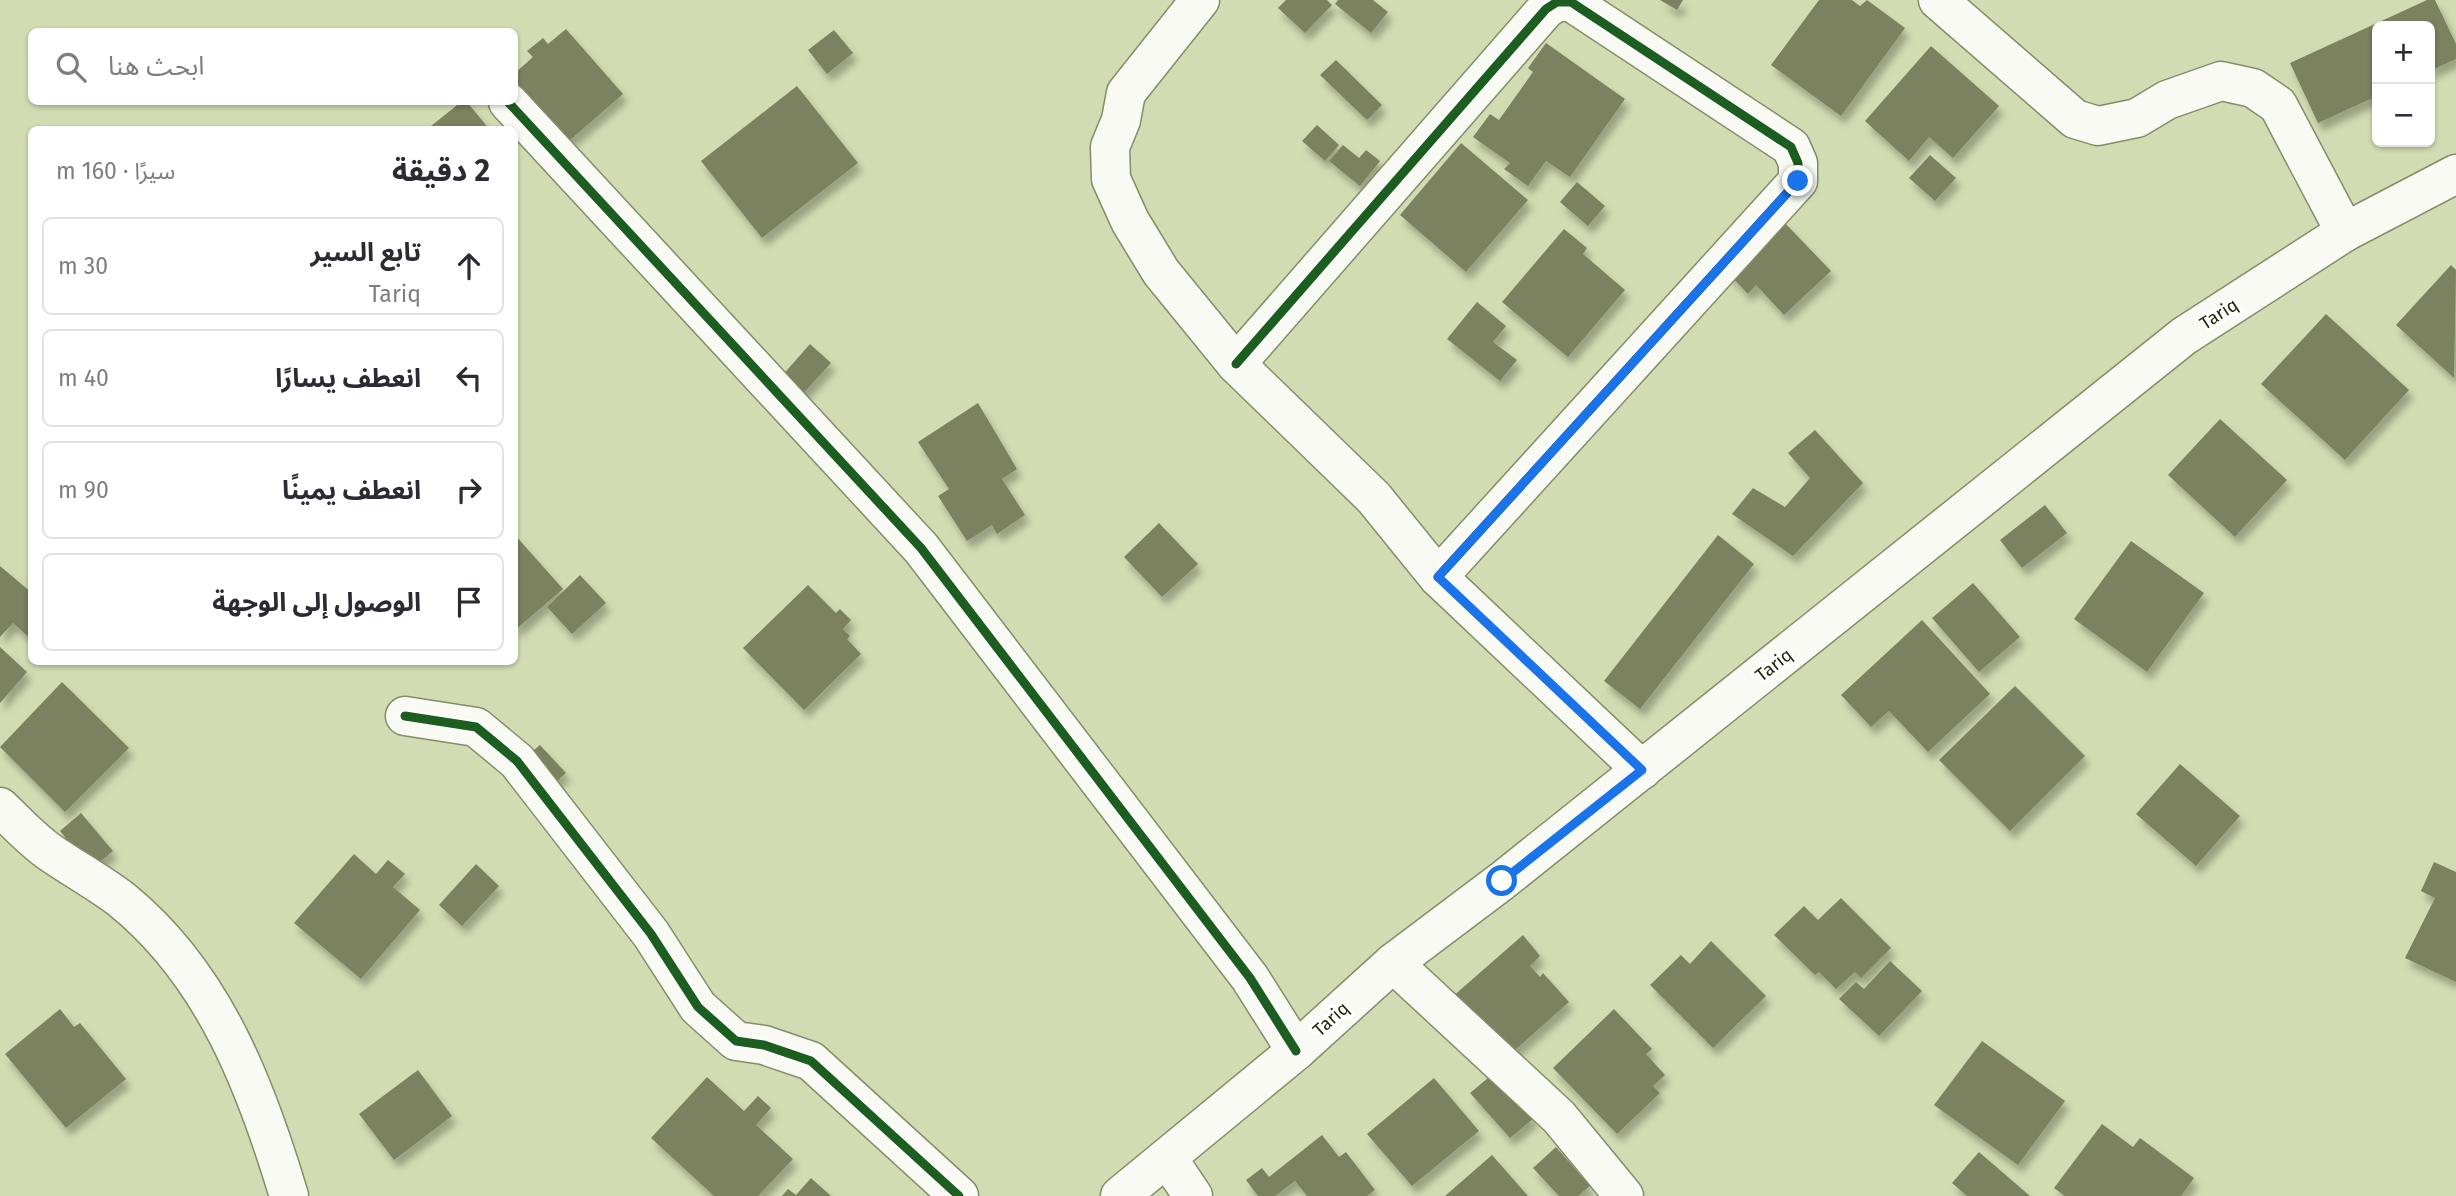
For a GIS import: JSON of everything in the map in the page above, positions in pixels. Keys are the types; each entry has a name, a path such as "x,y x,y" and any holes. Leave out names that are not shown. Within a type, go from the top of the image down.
{"street":[{"path":"1200,0 1126,93 1121,120 1110,148 1111,179 1130,221 1161,272 1236,364 1374,498 1438,577 1642,770"},
{"path":"1938,0 2075,119 2098,126 2137,118 2167,100 2221,81 2253,88 2278,104 2345,232"},
{"path":"1236,364 1546,9 1557,2 1571,2 1791,148 1798,163 1798,181 1438,577"},
{"path":"511,105 921,548 1250,978 1296,1051"},
{"name":"Tariq","path":"1120,1196 1296,1051 1393,963 1642,770 2185,336 2345,232 2456,174"},
{"path":"405,716 476,726 517,761 651,934 698,1007 736,1041 764,1045 811,1061 959,1196"},
{"path":"0,807 48,851 121,900 166,942 201,989 247,1069 289,1196"},
{"path":"1393,963 1559,1117 1624,1196"},
{"path":"1168,1158 1193,1196"}],"building":[{"path":"1286,0 1327,0 1332,5 1305,33 1278,8"},
{"path":"1338,0 1373,0 1388,12 1371,33 1335,4"},
{"path":"1660,0 1683,0 1677,10"},
{"path":"1819,0 1852,0 1860,6 1867,0 1905,28 1841,116 1771,65"},
{"path":"2427,0 2435,0 2456,44 2456,59 2435,69 2435,21 2381,21"},
{"path":"2372,25 2372,98 2318,123 2290,63"},
{"path":"566,29 623,94 569,141 518,84 518,70 533,57 527,51 543,38 548,44"},
{"path":"834,30 853,53 827,74 808,50"},
{"path":"1546,43 1625,99 1570,177 1546,161 1528,186 1504,169 1510,163 1473,137 1490,114 1499,120 1533,72 1528,68"},
{"path":"1931,46 1999,106 1953,158 1929,137 1909,161 1865,121"},
{"path":"1336,60 1382,105 1367,120 1320,75"},
{"path":"797,86 858,163 762,238 701,161"},
{"path":"457,105 469,105 487,126 431,126"},
{"path":"1317,125 1339,145 1325,161 1302,141"},
{"path":"1461,143 1528,200 1466,272 1400,215"},
{"path":"1343,145 1359,158 1366,150 1380,161 1360,186 1329,161"},
{"path":"1930,155 1956,178 1935,201 1909,178"},
{"path":"1577,182 1605,206 1588,226 1560,202"},
{"path":"1782,220 1831,271 1784,315 1756,285 1748,294 1727,272"},
{"path":"1564,229 1587,248 1583,254 1625,290 1568,357 1502,302"},
{"path":"2451,265 2456,270 2454,378 2396,325"},
{"path":"1477,302 1506,326 1493,342 1517,360 1500,381 1447,339"},
{"path":"2326,314 2409,390 2345,460 2261,384"},
{"path":"810,344 831,363 801,396 780,378"},
{"path":"978,403 1017,469 1002,479 1025,515 997,534 992,525 967,541 938,496 949,489 918,442"},
{"path":"2220,419 2287,480 2235,537 2168,475"},
{"path":"1815,430 1863,483 1793,556 1732,514 1753,488 1785,507 1810,478 1788,453"},
{"path":"2045,505 2067,533 2022,568 2000,540"},
{"path":"1159,523 1198,564 1162,597 1124,557"},
{"path":"1718,535 1754,564 1640,709 1604,681"},
{"path":"518,538 563,589 518,628"},
{"path":"2131,541 2204,593 2147,672 2074,619"},
{"path":"0,566 28,590 28,636 13,623 0,637"},
{"path":"580,575 606,603 572,634 547,607"},
{"path":"1973,583 2020,637 1979,672 1932,618"},
{"path":"808,585 836,613 840,609 851,620 843,629 850,636 847,639 861,654 804,710 743,648"},
{"path":"1922,620 1990,694 1928,752 1889,711 1871,727 1841,695"},
{"path":"0,647 27,672 0,703"},
{"path":"62,682 129,748 65,812 0,747"},
{"path":"2015,686 2085,756 2010,831 1939,760"},
{"path":"540,745 566,773 549,788 529,754"},
{"path":"2180,764 2240,816 2196,866 2136,814"},
{"path":"81,813 113,851 91,869 60,831"},
{"path":"354,854 376,874 388,860 405,874 393,887 420,910 361,979 294,923"},
{"path":"2434,862 2456,872 2456,982 2405,958 2435,898 2421,891"},
{"path":"476,864 499,886 462,926 439,905"},
{"path":"1841,898 1891,948 1861,978 1855,972 1836,989 1819,972 1815,975 1774,935 1804,906 1818,920"},
{"path":"1523,935 1540,956 1530,966 1540,977 1543,973 1569,1002 1505,1059 1451,998"},
{"path":"1711,941 1766,996 1713,1048 1650,985 1681,955 1690,964"},
{"path":"1890,961 1922,991 1879,1036 1839,999 1856,982 1864,989"},
{"path":"60,1009 74,1027 80,1023 126,1079 66,1128 5,1054"},
{"path":"1614,1009 1652,1049 1646,1054 1665,1075 1653,1086 1660,1093 1617,1134 1553,1068"},
{"path":"1982,1041 2065,1101 2018,1165 1934,1105"},
{"path":"418,1070 452,1116 394,1160 359,1114"},
{"path":"1494,1073 1534,1118 1510,1138 1470,1093"},
{"path":"707,1077 744,1111 758,1096 771,1108 756,1125 793,1159 758,1196 714,1196 651,1138"},
{"path":"1434,1078 1479,1131 1412,1186 1367,1134"},
{"path":"2102,1124 2133,1147 2140,1138 2194,1178 2181,1196 2065,1196 2054,1188"},
{"path":"1322,1135 1339,1157 1346,1152 1375,1190 1367,1196 1307,1196 1295,1181 1275,1196 1258,1196 1246,1180 1262,1168 1269,1177"},
{"path":"1556,1147 1590,1186 1578,1196 1559,1196 1533,1168"},
{"path":"1979,1152 2030,1196 1967,1196 1952,1183"},
{"path":"1492,1155 1528,1196 1445,1196"},
{"path":"811,1178 831,1196 782,1196 788,1189 796,1195"}],"cycle path":[{"path":"1236,364 1546,9 1557,2 1571,2 1791,147 1798,163 1798,181 1438,577"},
{"path":"511,105 921,548 1250,978 1296,1051"},
{"path":"405,716 476,727 517,761 651,934 698,1007 736,1041 764,1045 811,1061 959,1196"}],"route":[{"path":"1502,881 1642,770 1438,577 1798,181"}]}
